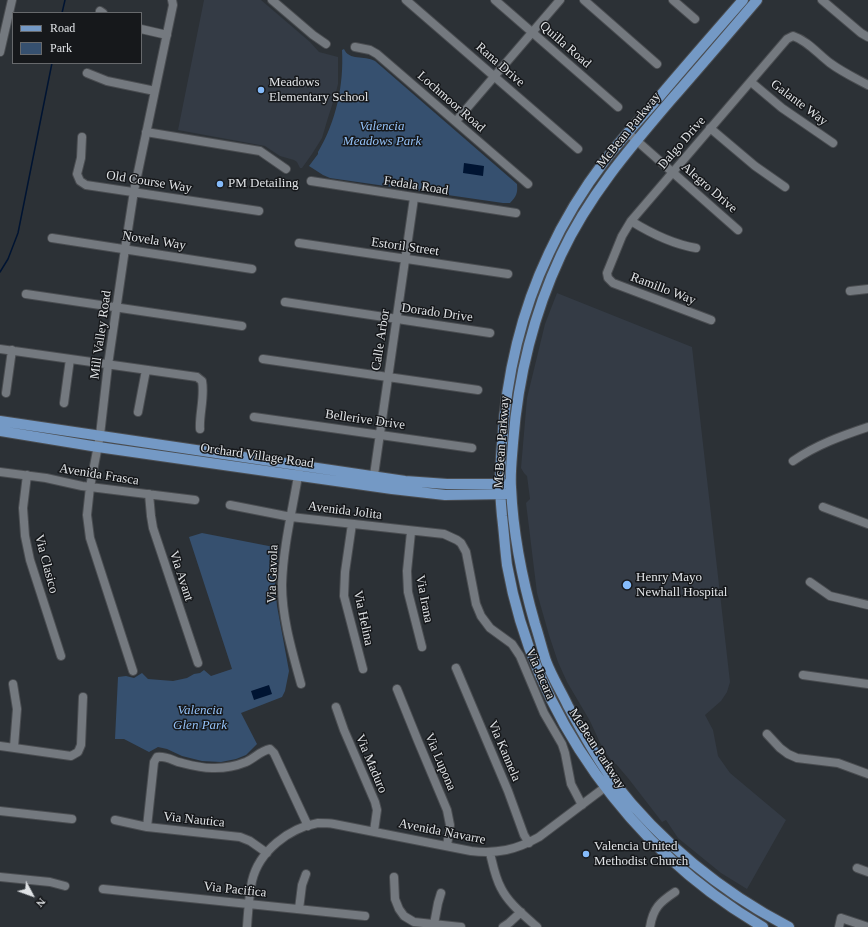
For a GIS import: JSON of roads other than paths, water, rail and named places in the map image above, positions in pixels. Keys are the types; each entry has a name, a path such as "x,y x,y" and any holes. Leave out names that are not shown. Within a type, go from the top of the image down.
{"main road":[{"name":"McBean Parkway","path":"743,0 606,159 585,188 566,220 550,252 526,312 514,351 504,418 500,489 508,565 518,610 536,666 558,712 575,742 604,788 645,835 679,868 721,901 763,927"},
{"name":"McBean Parkway","path":"757,0 636,141 597,192 574,229 550,280 532,331 519,387 514,426 511,489 518,558 525,590 546,661 580,729 620,790 644,817 688,859 736,896 789,927"},
{"path":"526,312 526,322 532,331"},
{"name":"Orchard Village Road","path":"0,421 100,435 299,470 373,481 511,489"},
{"name":"Orchard Village Road","path":"0,431 98,447 299,470"}],"street":[{"path":"0,52 12,0"},
{"name":"Mill Valley Road","path":"133,671 90,538 87,515 90,487 100,435 108,365 134,191 173,5 172,0"},
{"path":"272,0 313,35 326,44"},
{"name":"Rana Drive","path":"406,0 578,149"},
{"name":"Quilla Road","path":"495,0 618,108"},
{"path":"456,121 560,0"},
{"path":"584,0 657,64"},
{"path":"673,0 695,19"},
{"path":"822,0 861,33 868,37"},
{"path":"142,29 167,35"},
{"name":"Dalgo Drive","path":"608,278 607,272 622,236 631,221 787,39 793,36 801,38 836,67 868,85"},
{"name":"Lochmoor Road","path":"355,47 370,50 377,54 528,184"},
{"path":"88,73 107,81 155,91"},
{"name":"Galante Way","path":"751,82 782,108 833,143"},
{"path":"710,128 755,166 785,187"},
{"path":"146,132 260,151 286,169"},
{"name":"Alegro Drive","path":"628,133 738,230"},
{"name":"Old Course Way","path":"82,137 77,174 80,181 86,185 134,191 259,211"},
{"name":"Fedala Road","path":"311,181 516,213"},
{"name":"Calle Arbor","path":"373,481 414,198"},
{"path":"631,221 659,237 696,248"},
{"name":"Novela Way","path":"52,238 252,268"},
{"name":"Estoril Street","path":"299,243 508,274"},
{"name":"Ramillo Way","path":"608,278 613,283 711,320"},
{"path":"850,291 868,289"},
{"path":"26,294 242,326"},
{"name":"Dorado Drive","path":"285,302 490,333"},
{"path":"0,348 197,377 202,381 203,388 199,417 200,429"},
{"path":"6,393 12,350"},
{"path":"263,358 478,390"},
{"path":"64,403 70,359"},
{"path":"138,412 146,370"},
{"name":"Bellerive Drive","path":"254,417 472,448"},
{"path":"793,461 808,451 831,440 868,427"},
{"name":"Via Gavola","path":"299,470 284,551 282,585 284,613 301,684"},
{"name":"Avenida Frasca","path":"0,472 27,475 90,487 195,500"},
{"name":"Via Clasico","path":"27,475 23,508 25,536 30,560 62,656"},
{"name":"Via Avant","path":"149,494 150,516 153,528 198,663"},
{"name":"Avenida Jolita","path":"230,505 291,517 411,532 444,534 457,540"},
{"path":"823,507 868,524"},
{"name":"Via Helina","path":"352,524 344,572 344,596 363,669"},
{"name":"Via Irana","path":"411,532 406,571 408,592 422,647"},
{"name":"Via Jacara","path":"457,540 461,543 466,552 476,604 481,616 490,628 512,644 520,656 544,713 562,744 571,784 582,805"},
{"path":"810,582 830,596 868,605"},
{"name":"Via Kannela","path":"456,668 508,791 524,835 530,843"},
{"path":"803,675 868,684"},
{"path":"13,684 16,709 14,747"},
{"name":"Via Lupona","path":"397,689 447,810 450,826 447,846"},
{"path":"0,746 71,756 78,752 81,745 83,697"},
{"name":"Via Maduro","path":"336,707 344,730 375,802 377,810 374,831"},
{"path":"768,734 784,751 797,758 838,763 868,774"},
{"path":"147,827 154,762 157,757 165,756 176,761 198,767 213,769 230,767 246,762 262,750 270,749 274,753 308,826"},
{"name":"Avenida Navarre","path":"247,927 252,880 256,870 276,842 291,832 320,823 334,824 471,851 490,853 512,849 530,843 604,788"},
{"path":"0,811 72,819"},
{"name":"Via Nautica","path":"115,820 147,827 240,837 250,841 267,853"},
{"path":"490,853 496,876 502,890 520,912 537,927"},
{"path":"857,868 868,872"},
{"path":"298,909 302,885 306,874"},
{"path":"0,876 50,882 65,886"},
{"path":"394,877 395,899 404,916 414,922 461,927"},
{"name":"Via Pacifica","path":"103,888 365,916"},
{"path":"650,927 654,911 662,901 675,892"},
{"path":"434,924 441,893"},
{"path":"503,927 520,912"},
{"path":"839,927 841,918 868,927"}],"waterway":[{"path":"62,12 65,0"},
{"path":"0,272 8,259 18,233 52,64"}],"place":[{"name":"Meadows Elementary School","path":"261,90"},
{"name":"PM Detailing","path":"220,184"},
{"name":"Henry Mayo Newhall Hospital","path":"627,585"},
{"name":"Valencia United Methodist Church","path":"586,854"}],"park label":[{"name":"Valencia Meadows Park","path":"382,134"},
{"name":"Valencia Glen Park","path":"200,718"}]}
